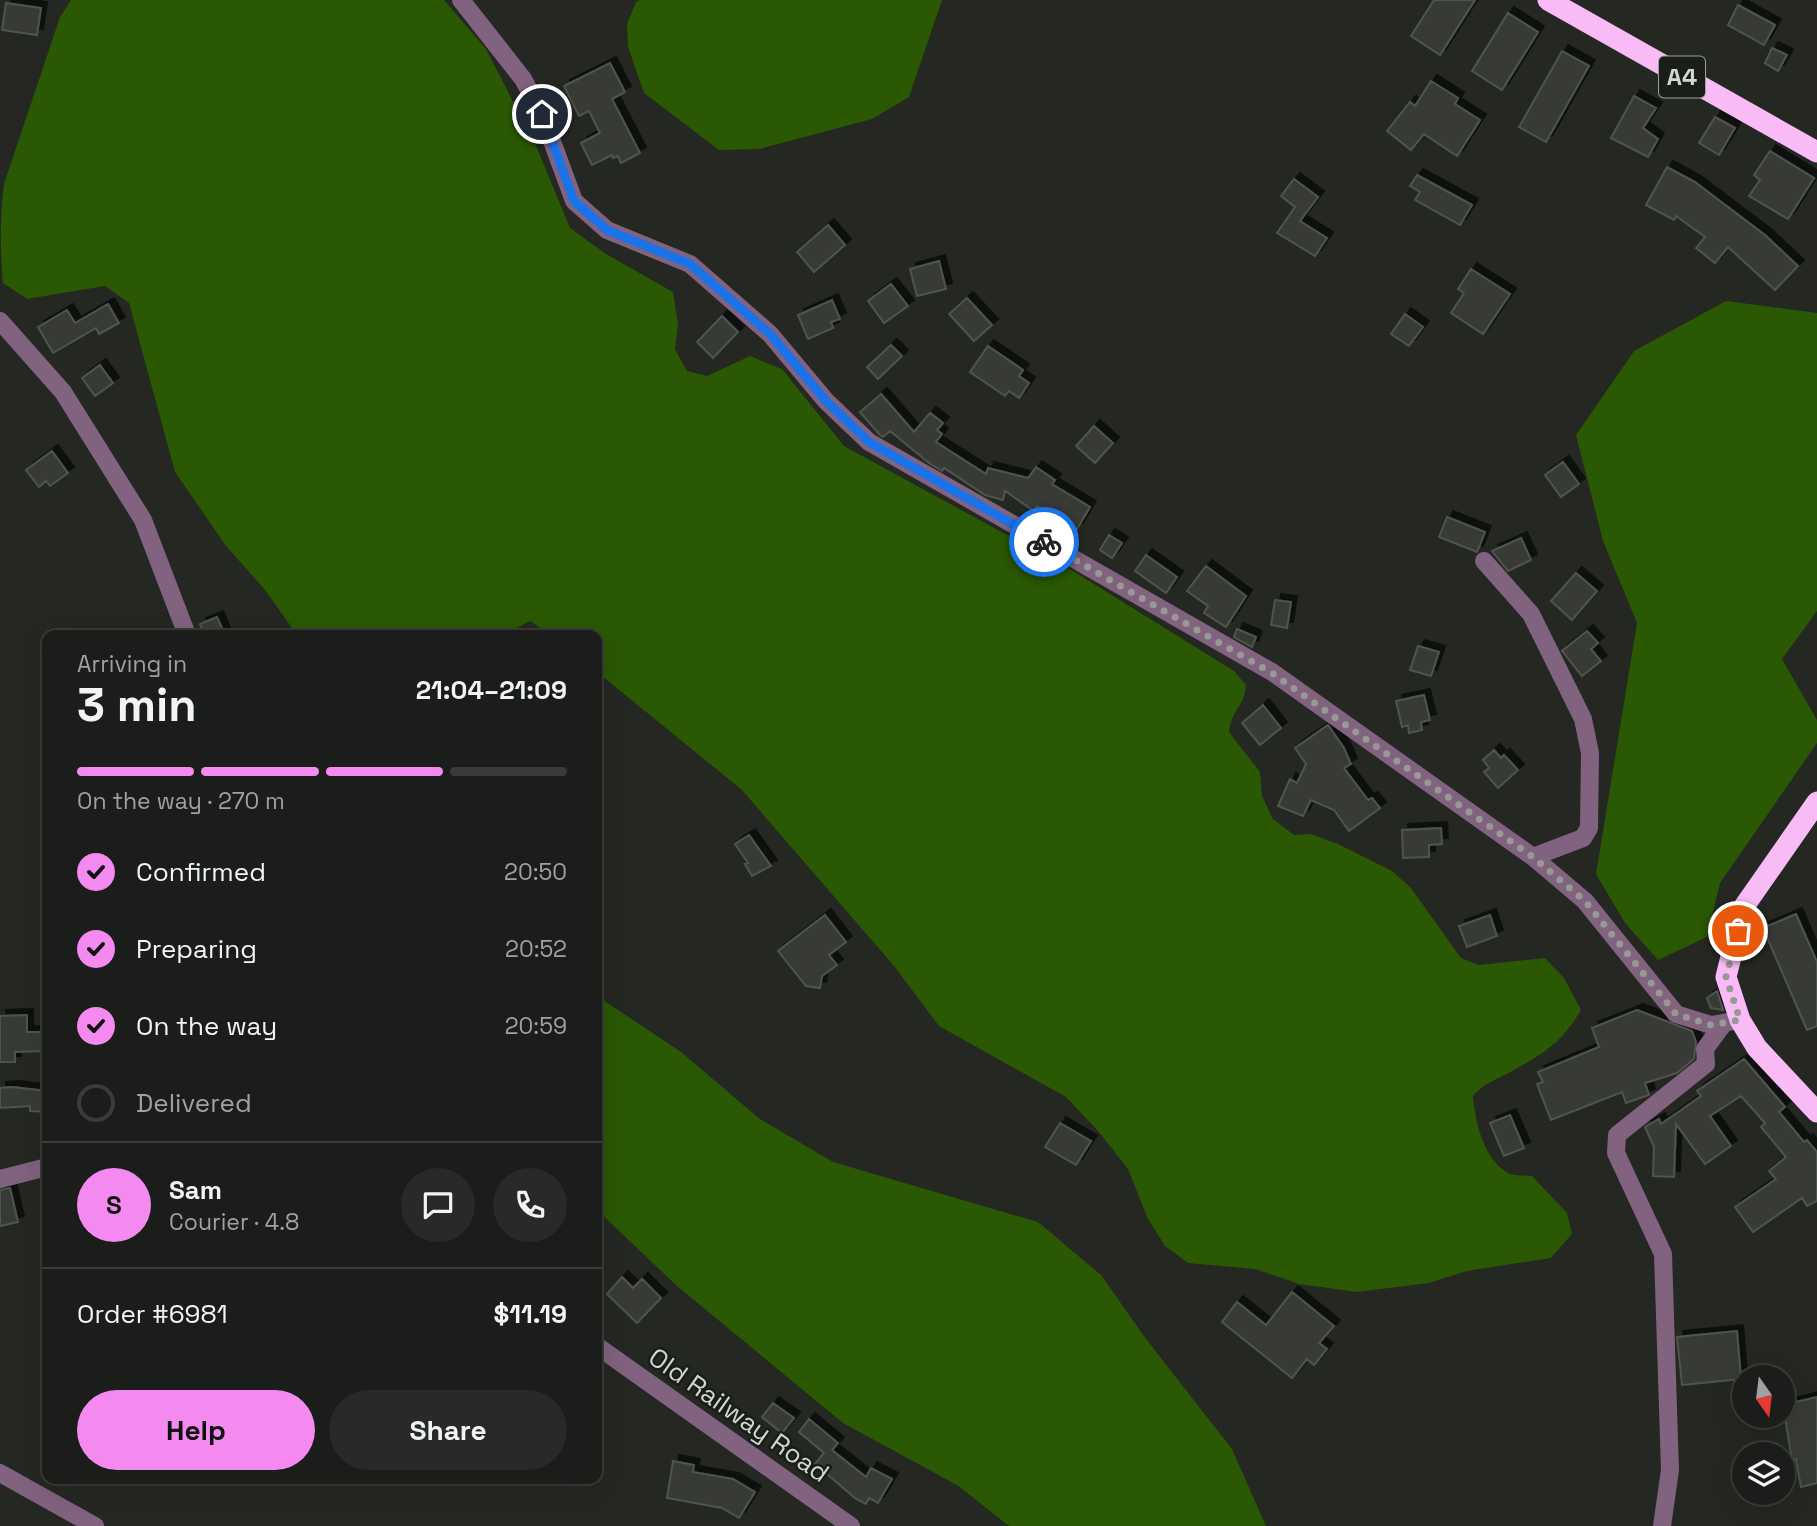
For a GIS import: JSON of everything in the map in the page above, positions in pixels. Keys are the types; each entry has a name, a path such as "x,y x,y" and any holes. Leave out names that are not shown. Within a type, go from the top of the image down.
{"highway":[{"name":"A4","path":"1548,0 1817,152"},
{"path":"1817,802 1743,908 1726,977 1732,1021 1817,1112"}],"street":[{"path":"461,0 523,79 542,114 574,201 607,230 690,264 770,334 826,401 869,442 1272,673 1533,857 1585,901 1676,1014 1711,1025 1732,1021"},
{"path":"0,321 63,392 143,520 185,630"},
{"path":"1484,561 1531,614 1583,719 1590,753 1589,828 1583,838 1533,857"},
{"path":"1662,1526 1670,1470 1663,1254 1616,1153 1618,1135 1706,1064 1705,1049 1732,1021"},
{"path":"0,1179 42,1168"},
{"name":"Old Railway Road","path":"602,1350 851,1526"},
{"path":"0,1474 95,1526"}],"green space":[{"path":"71,0 444,0 486,49 537,148 570,228 606,254 673,292 678,325 675,349 687,371 707,376 750,356 782,369 844,446 1073,571 1234,671 1246,685 1229,732 1260,772 1262,796 1273,819 1294,835 1311,834 1338,844 1392,871 1411,888 1461,958 1479,965 1545,958 1564,978 1581,1010 1567,1030 1544,1052 1487,1084 1473,1096 1482,1140 1494,1160 1510,1174 1532,1176 1567,1213 1572,1234 1551,1258 1467,1271 1429,1283 1357,1292 1299,1284 1255,1269 1188,1263 1165,1246 1148,1219 1128,1169 1099,1132 1066,1097 939,1026 894,966 742,790 602,676 602,630 543,630 530,621 513,630 293,630 265,590 226,546 175,472 129,303 105,286 27,299 3,283 1,234 4,184 60,17"},
{"path":"942,0 909,97 872,119 759,149 719,150 644,93 628,47 627,24 636,2"},
{"path":"1726,301 1817,313 1817,611 1782,659 1817,720 1817,743 1720,883 1707,937 1658,960 1625,923 1596,874 1637,623 1603,541 1576,435 1634,351"},
{"path":"602,999 681,1052 760,1119 833,1162 1038,1222 1101,1275 1146,1339 1232,1449 1266,1526 1009,1526 957,1485 843,1423 677,1286 602,1215"}],"building":[{"path":"1434,0 1475,0 1440,55 1411,36"},
{"path":"6,3 41,8 37,35 2,30"},
{"path":"1738,5 1775,25 1764,45 1728,25"},
{"path":"1508,13 1538,32 1502,90 1472,71"},
{"path":"1772,48 1787,55 1778,71 1765,63"},
{"path":"1562,51 1589,66 1546,142 1519,127"},
{"path":"610,63 625,92 612,99 640,153 621,163 618,156 613,158 612,155 592,165 581,143 600,133 589,111 579,116 564,86"},
{"path":"1431,81 1458,98 1455,104 1480,120 1457,156 1424,134 1411,150 1387,131 1410,102 1415,106"},
{"path":"1634,96 1656,108 1643,128 1658,139 1648,157 1611,138"},
{"path":"1715,117 1735,128 1719,155 1699,143"},
{"path":"1770,151 1814,178 1788,219 1749,196 1760,180 1754,175"},
{"path":"1667,167 1695,182 1765,235 1798,266 1775,290 1728,247 1715,263 1696,248 1705,237 1676,216 1674,220 1646,205"},
{"path":"1417,175 1472,205 1460,225 1415,200 1420,192 1410,186"},
{"path":"1294,179 1318,197 1300,221 1327,238 1315,256 1277,233 1295,207 1281,196"},
{"path":"828,225 845,245 814,272 797,252"},
{"path":"939,261 946,289 917,296 910,269"},
{"path":"1471,269 1510,294 1483,334 1451,313 1464,293 1458,289"},
{"path":"891,284 908,306 884,323 868,301"},
{"path":"967,298 992,325 974,341 949,314"},
{"path":"832,300 840,319 831,322 833,328 808,339 798,315"},
{"path":"108,304 119,323 99,334 96,328 53,353 38,327 67,310 75,323"},
{"path":"1405,314 1423,327 1409,346 1391,334"},
{"path":"722,316 738,332 713,358 697,342"},
{"path":"891,345 902,356 878,379 867,367"},
{"path":"988,346 1023,370 1019,376 1029,383 1019,398 1009,391 1005,396 970,372"},
{"path":"100,365 113,383 95,396 82,378"},
{"path":"881,394 914,432 930,413 943,423 937,430 942,434 936,442 986,474 988,468 1028,478 1036,467 1055,480 1052,484 1090,507 1077,529 1037,506 1034,511 1005,491 1003,500 985,495 944,468 942,471 929,463 890,431 883,437 880,435 860,412"},
{"path":"1094,426 1113,443 1095,463 1076,446"},
{"path":"52,451 68,473 50,486 46,481 39,487 26,470"},
{"path":"1563,462 1579,484 1561,497 1545,475"},
{"path":"1447,517 1485,532 1477,552 1439,537"},
{"path":"1109,535 1122,543 1112,558 1100,550"},
{"path":"1521,538 1531,560 1508,571 1492,551"},
{"path":"1146,555 1177,577 1166,593 1135,571"},
{"path":"1206,566 1246,596 1226,627 1204,613 1208,606 1187,591"},
{"path":"1576,573 1597,591 1572,620 1551,601"},
{"path":"1275,600 1291,602 1287,628 1271,625"},
{"path":"217,617 223,630 203,630 200,624"},
{"path":"1237,629 1256,637 1252,647 1234,637"},
{"path":"1587,631 1598,643 1591,649 1601,661 1582,676 1562,651"},
{"path":"1418,646 1439,652 1431,676 1410,670"},
{"path":"1424,695 1430,720 1421,722 1422,730 1409,733 1408,725 1402,727 1396,701"},
{"path":"1263,705 1281,728 1260,745 1242,723"},
{"path":"1328,725 1351,764 1344,768 1368,800 1372,798 1380,808 1349,831 1334,810 1311,800 1303,816 1278,806 1290,779 1297,783 1306,764 1295,748"},
{"path":"1494,750 1501,758 1504,755 1518,770 1498,788 1484,772 1489,768 1483,760"},
{"path":"1441,828 1442,844 1429,845 1429,857 1403,858 1402,830"},
{"path":"749,835 771,866 752,876 745,864 748,863 735,844"},
{"path":"1796,914 1817,962 1817,1026 1807,1030 1763,928"},
{"path":"825,915 846,942 829,955 837,965 822,976 820,988 806,986 778,951"},
{"path":"1490,915 1497,936 1467,947 1459,926"},
{"path":"1717,991 1723,1010 1711,1008 1707,998"},
{"path":"1637,1010 1692,1031 1696,1042 1694,1059 1677,1073 1645,1083 1649,1095 1626,1103 1622,1092 1551,1120 1537,1084 1543,1082 1538,1072 1599,1047 1592,1028"},
{"path":"27,1015 27,1032 42,1032 42,1051 15,1052 15,1062 0,1062 0,1016"},
{"path":"1744,1059 1785,1107 1779,1112 1804,1142 1807,1140 1817,1152 1817,1201 1807,1206 1802,1198 1753,1232 1735,1207 1776,1179 1769,1171 1786,1157 1761,1127 1765,1123 1741,1096 1710,1116 1731,1146 1705,1164 1676,1124 1674,1177 1653,1176 1654,1147 1645,1127 1659,1119 1661,1124 1701,1096 1697,1091"},
{"path":"0,1088 42,1090 42,1112 30,1111 30,1106 0,1108"},
{"path":"1510,1115 1524,1148 1504,1156 1490,1123"},
{"path":"1060,1123 1091,1141 1076,1165 1045,1147"},
{"path":"10,1188 18,1222 0,1226 0,1190"},
{"path":"622,1277 633,1288 642,1279 661,1298 637,1323 607,1294"},
{"path":"1292,1292 1334,1326 1319,1343 1327,1349 1314,1365 1307,1359 1292,1378 1222,1322 1237,1302 1266,1325"},
{"path":"1737,1331 1740,1365 1732,1365 1732,1380 1682,1385 1677,1337"},
{"path":"1817,1397 1817,1483 1801,1487 1795,1459 1795,1442 1789,1442 1787,1428 1796,1428 1796,1402"},
{"path":"773,1403 794,1418 782,1433 762,1417"},
{"path":"809,1419 838,1443 832,1450 866,1477 871,1468 892,1479 878,1503 869,1498 866,1504 856,1499 815,1464 824,1453 799,1432"},
{"path":"673,1461 694,1465 693,1472 733,1479 755,1492 739,1518 722,1508 667,1498"}],"way so far":[{"path":"1044,542 1272,673 1533,857 1585,901 1676,1014 1711,1025 1740,1020 1726,977 1738,931"}],"route":[{"path":"542,114 574,201 607,230 690,264 770,334 826,401 869,442 1044,542"}]}
